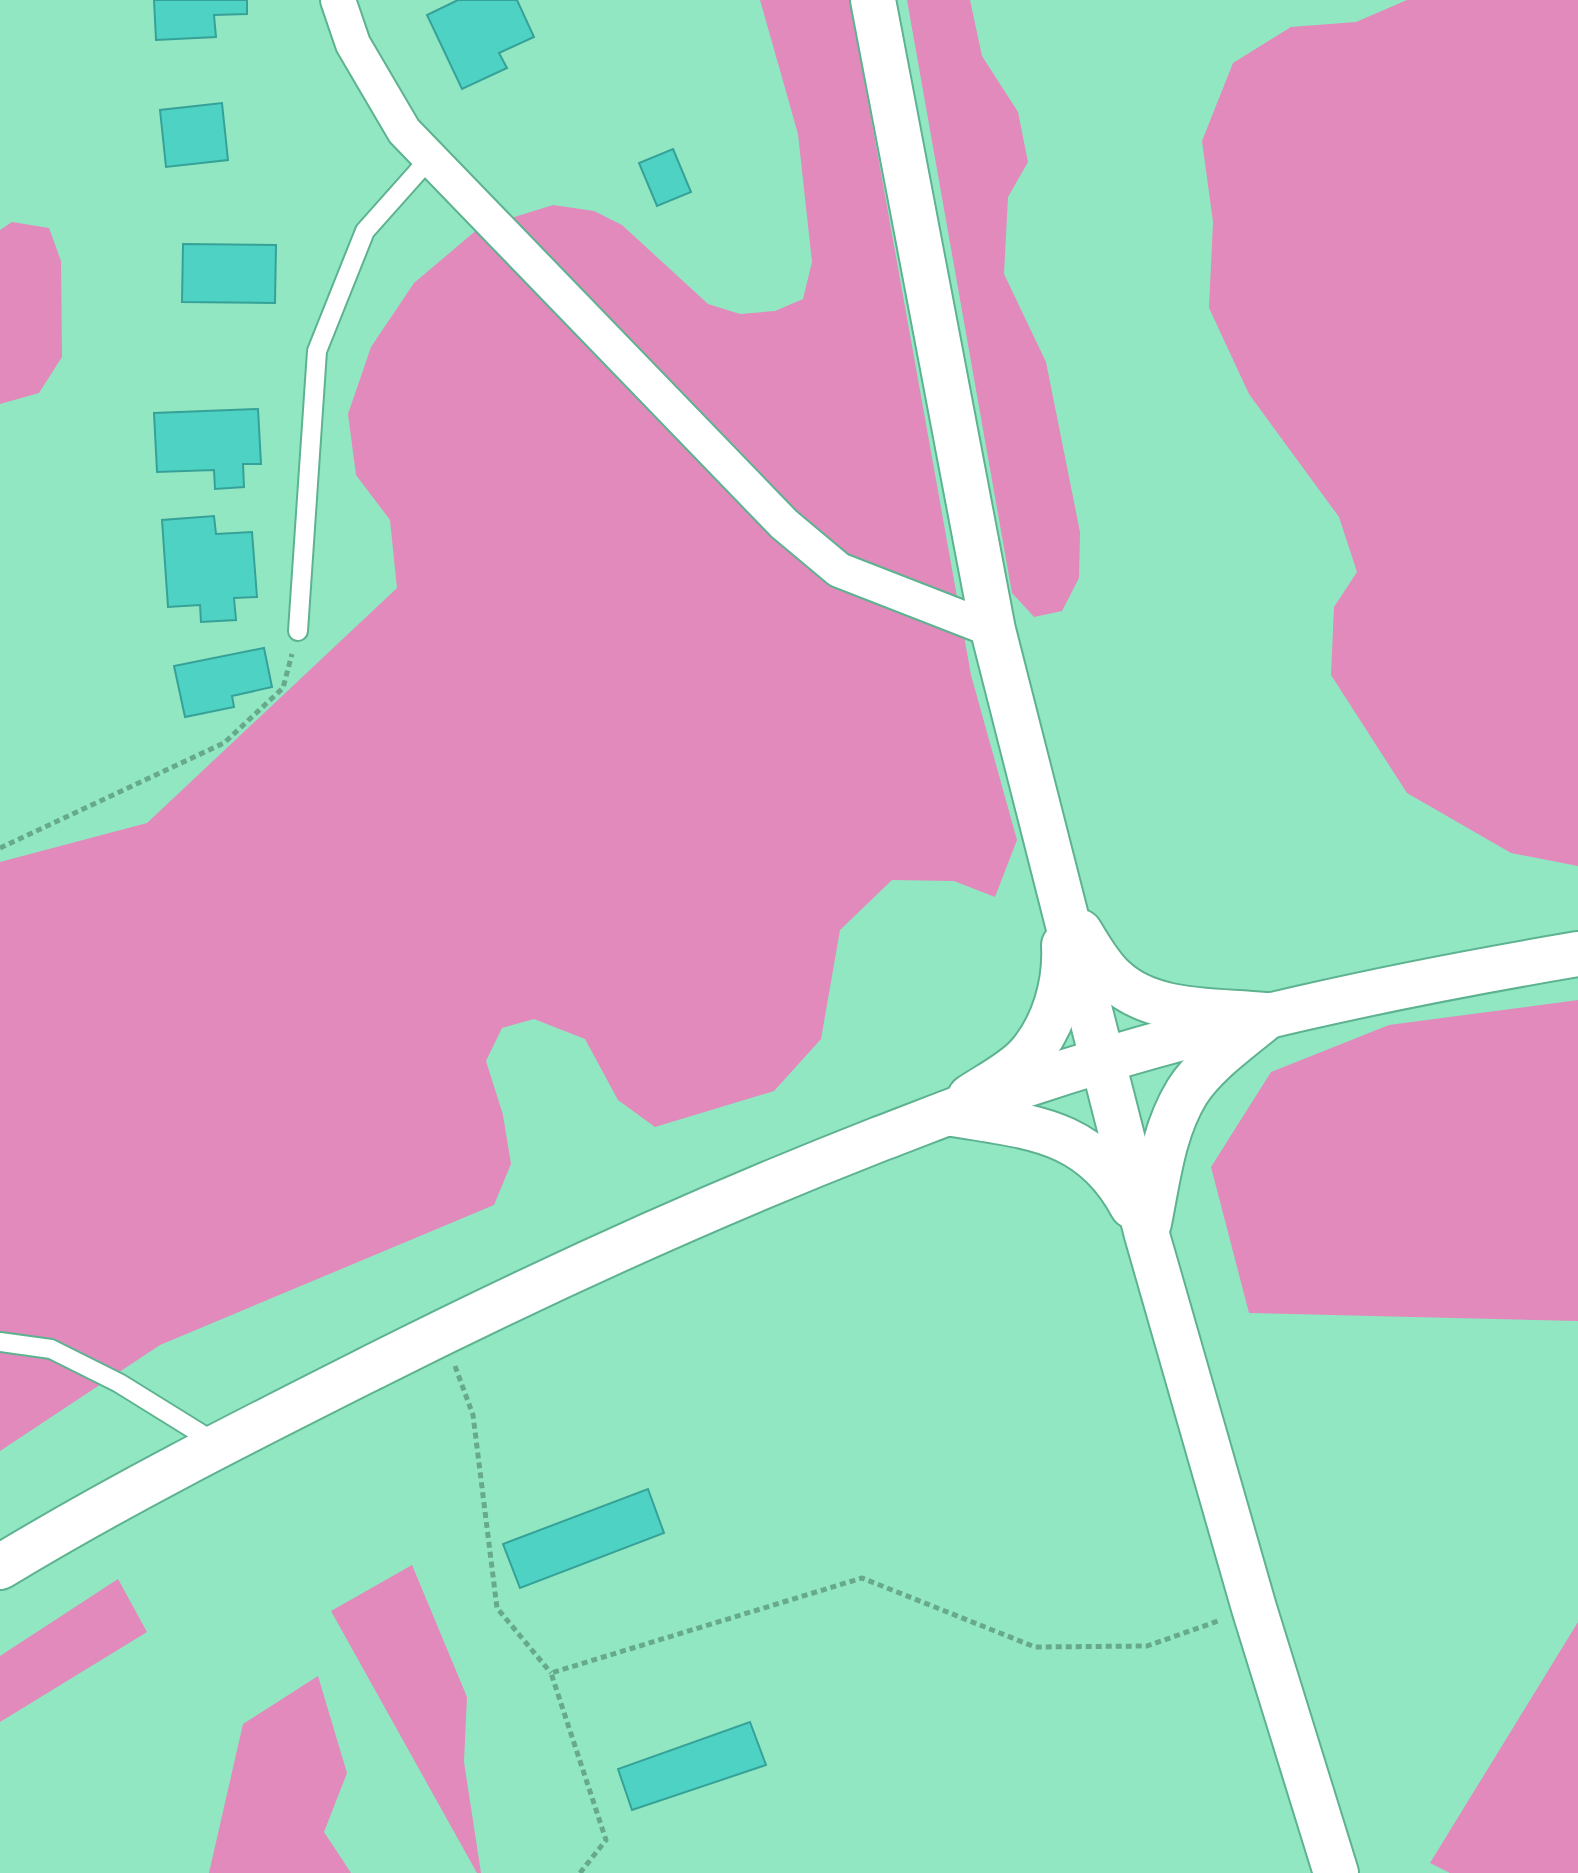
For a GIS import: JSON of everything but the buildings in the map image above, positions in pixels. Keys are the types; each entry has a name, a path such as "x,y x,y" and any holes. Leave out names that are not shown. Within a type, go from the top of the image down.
{"street":[{"path":"338,0 353,44 404,131 784,524 839,570 993,630"},
{"path":"873,0 993,630 1147,1235 1254,1608 1336,1873"},
{"path":"1062,903 1095,957 1115,980 1144,997 1173,1007 1269,1015"},
{"path":"948,1113 1026,1059 1046,1031 1058,998 1065,965 1062,903"},
{"path":"0,1567 219,1445 442,1332 721,1203 948,1113 1103,1061 1269,1015 1377,990 1578,954"},
{"path":"1147,1235 1170,1127 1188,1090 1210,1066 1269,1015"},
{"path":"948,1113 1033,1128 1069,1139 1096,1158 1121,1185 1147,1235"}],"lane":[{"path":"298,631 317,351 365,231 430,158"},
{"path":"0,1342 51,1349 119,1383 219,1445"}],"path":[{"path":"0,848 224,743 283,688 298,631"},
{"path":"442,1332 473,1415 497,1608 551,1673 606,1840 580,1873"},
{"path":"551,1673 862,1578 1035,1647 1147,1646 1254,1608"}],"shaded area":[{"path":"760,0 850,0 971,675 1017,840 995,897 954,881 892,880 840,930 821,1039 774,1091 655,1127 618,1100 585,1039 534,1019 502,1028 486,1061 503,1115 511,1164 494,1205 160,1345 0,1451 0,862 147,823 397,588 390,520 356,475 348,414 371,347 414,283 479,228 553,205 594,211 622,225 708,304 740,314 775,311 803,299 812,262 798,134"},
{"path":"907,0 970,0 982,56 1018,112 1028,162 1008,197 1004,274 1046,362 1080,532 1079,578 1062,611 1034,617 1012,593"},
{"path":"1407,0 1578,0 1578,866 1511,853 1407,793 1331,675 1334,607 1357,572 1339,517 1249,394 1209,308 1213,222 1202,141 1233,63 1291,27 1356,22"},
{"path":"12,222 49,228 61,261 62,357 39,393 0,404 0,230"},
{"path":"1578,1000 1578,1321 1249,1313 1211,1167 1271,1072 1389,1025"},
{"path":"412,1565 467,1697 464,1762 481,1873 477,1873 331,1611"},
{"path":"118,1579 147,1632 0,1722 0,1656"},
{"path":"1578,1622 1578,1873 1450,1873 1430,1863"},
{"path":"318,1676 347,1773 324,1832 351,1873 209,1873 243,1724"}]}
